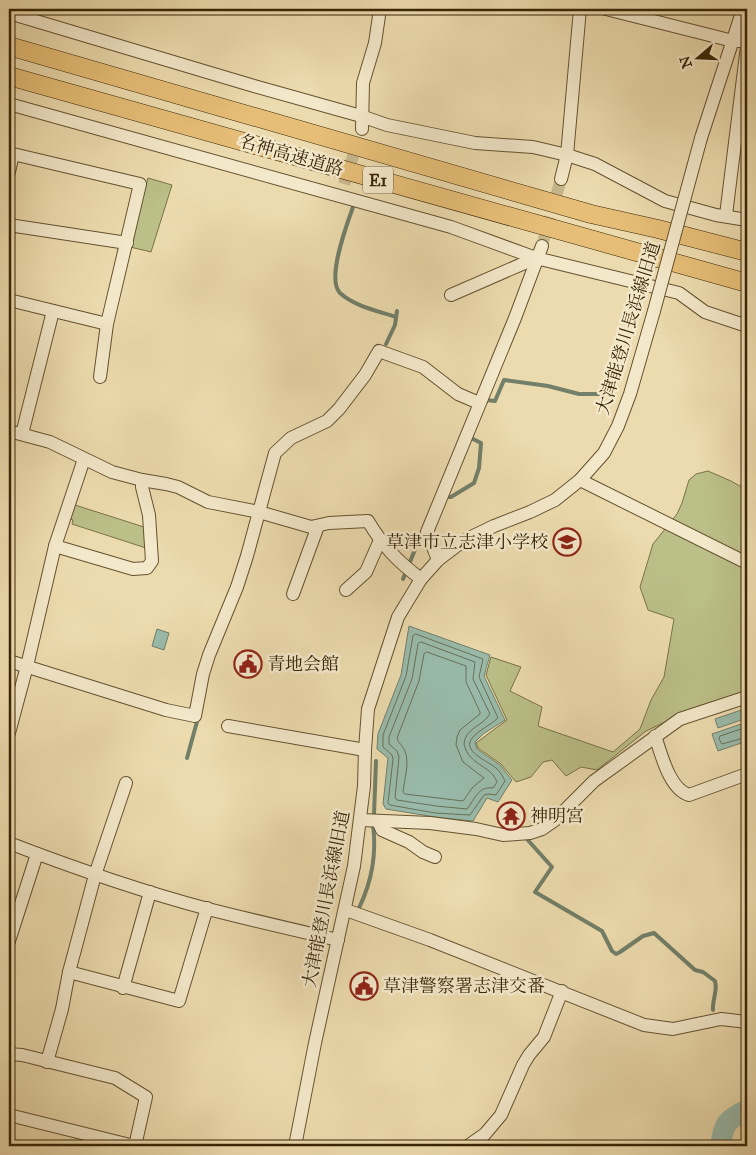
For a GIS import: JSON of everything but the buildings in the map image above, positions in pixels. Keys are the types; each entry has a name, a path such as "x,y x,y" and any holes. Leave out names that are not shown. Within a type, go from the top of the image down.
{"highway":[{"name":"名神高速道路","path":"9,46 592,214 747,252"},
{"name":"名神高速道路","path":"9,76 747,283"}],"street":[{"path":"362,129 363,83 375,43 380,9"},
{"path":"561,179 567,155 580,9"},
{"path":"606,9 733,41 747,41"},
{"name":"大津能登川長浜線旧道","path":"295,1146 315,1043 346,910 361,820 368,709 392,632 398,617 421,579 438,560 463,541 555,500 580,480 604,453 618,426 630,394 701,138 743,9"},
{"path":"9,14 32,14 254,86 387,125 492,146 533,147 567,155 595,164 665,201 747,220"},
{"path":"726,215 747,46"},
{"path":"9,104 342,190 536,258 679,293 705,312 747,326"},
{"path":"9,172 13,154 140,184 107,324 100,378"},
{"path":"9,226 127,243"},
{"path":"438,560 427,532 515,318 542,246"},
{"path":"451,295 536,258"},
{"path":"9,300 107,324"},
{"path":"22,434 53,311"},
{"path":"9,661 166,710 195,716 203,674 237,587 275,453 291,438 327,421 347,400 379,351 423,368 458,394 480,403"},
{"path":"9,431 50,442 112,472 166,484 208,502 259,512 311,527 330,522 368,521 380,540 405,567 421,579"},
{"path":"9,733 55,546 84,459"},
{"path":"55,546 133,569 147,568 152,561 150,515 142,487 142,480"},
{"path":"580,480 747,564"},
{"path":"293,594 318,526"},
{"path":"346,590 366,572 380,540"},
{"path":"361,820 430,823 476,829 503,835 530,833 555,820 594,781 680,719 747,697"},
{"path":"228,726 365,750"},
{"path":"655,736 668,772 683,793 689,794 747,774"},
{"path":"47,1062 95,875 126,783"},
{"path":"378,820 382,830 410,842 423,852 435,857"},
{"path":"9,843 95,875 150,892 338,940"},
{"path":"9,941 37,854"},
{"path":"123,988 150,892"},
{"path":"69,972 123,988 179,1001 207,908"},
{"path":"346,910 430,940 644,1025 658,1028 681,1028 721,1019 747,1022"},
{"path":"468,1146 485,1134 501,1115 523,1065 544,1037 562,992"},
{"path":"9,1054 22,1055 115,1078 146,1098 135,1146 9,1115"}],"green space":[{"path":"148,178 172,185 151,252 130,247"},
{"path":"708,471 747,490 747,691 699,706 646,731 597,770 581,767 566,776 552,760 543,762 531,777 516,782 501,764 478,748 476,743 507,720 486,675 491,657 521,667 510,691 542,707 538,726 613,752 640,729 651,700 664,677 674,619 648,610 640,587 653,544 677,514 689,480 696,474"},
{"path":"75,505 144,527 146,548 72,524 73,520 70,519"}],"water":[{"path":"409,626 490,655 484,676 505,720 483,734 475,742 477,749 500,765 512,780 498,802 487,798 473,821 386,809 383,804 388,758 377,749 378,734 401,675"},
{"path":"157,629 169,633 164,650 152,646"},
{"path":"747,708 747,718 718,728 715,719"},
{"path":"747,722 747,741 718,751 712,734"}],"waterway":[{"path":"353,207 336,264 336,286 346,298 366,308 396,317"},
{"path":"386,344 395,325 397,311"},
{"path":"486,402 486,400 495,401 504,380 548,386 579,394 598,394 613,390"},
{"path":"445,497 451,497 474,483 479,468 481,443 471,438 472,436"},
{"path":"403,579 423,530"},
{"path":"187,758 198,718"},
{"path":"374,815 376,761"},
{"path":"359,908 370,878 374,857 373,825"},
{"path":"526,838 552,867 535,892 602,931 612,951 616,954 643,936 654,933 695,970 703,972 715,981 713,1010"},
{"path":"721,1146 723,1132 727,1123 747,1110"}],"tunnel":[{"path":"344,184 362,129"},
{"path":"542,246 561,179"}],"place":[{"name":"草津市立志津小学校","path":"567,542"},
{"name":"青地会館","path":"248,664"},
{"name":"神明宮","path":"511,816"},
{"name":"草津警察署志津交番","path":"364,986"}]}
